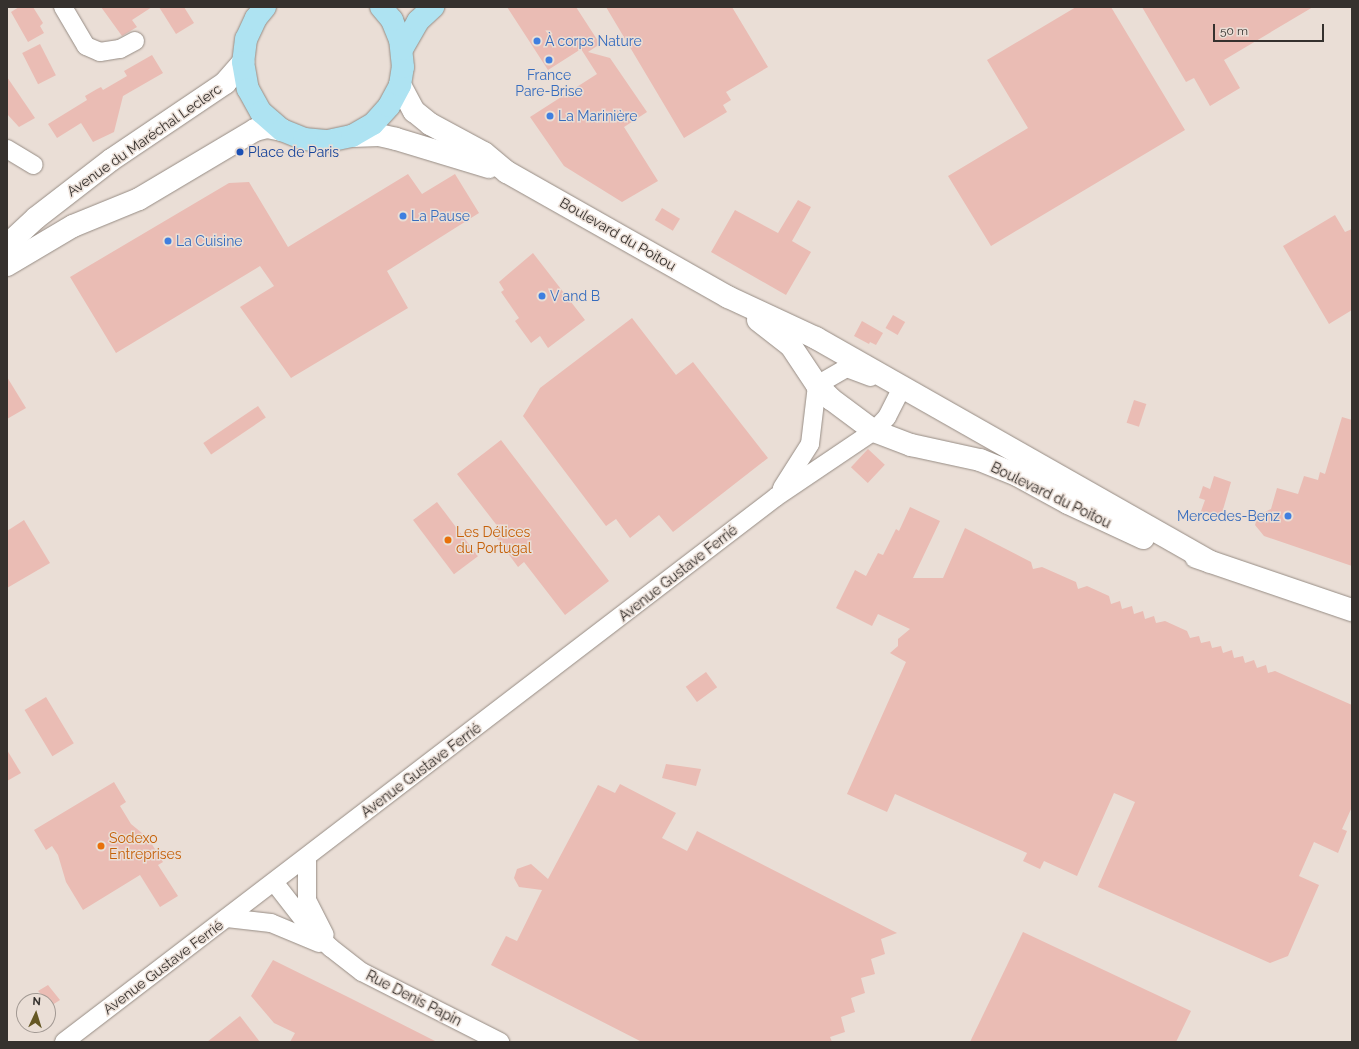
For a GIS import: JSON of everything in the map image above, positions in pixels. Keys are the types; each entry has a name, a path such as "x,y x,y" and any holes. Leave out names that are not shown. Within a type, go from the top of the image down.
{"main road":[{"path":"265,7 256,18 246,39 243,62 248,89 261,112 282,130"},
{"path":"7,265 73,226 138,199 255,130 267,127 282,130 304,139 328,141 352,136 373,124 389,106 400,85 402,49 392,20 381,7"},
{"path":"402,49 418,21 433,7"},
{"name":"Avenue du Maréchal Leclerc","path":"7,245 36,218 111,160 225,83 243,62"},
{"name":"Boulevard du Poitou","path":"400,85 414,111 430,124 484,153 507,172 728,297 796,328 1210,562"},
{"name":"Boulevard du Poitou","path":"352,136 390,137 507,172"},
{"name":"Boulevard du Poitou","path":"728,297 791,346 818,385 874,431 911,445 980,460 1017,475 1110,524 1160,546 1352,610"}],"street":[{"path":"63,7 86,46 100,52 120,49 135,41"},
{"path":"7,149 34,165"},
{"path":"818,385 848,368 872,378 895,383"},
{"name":"Avenue Gustave Ferrié","path":"64,1042 776,497 874,431 887,417 895,383"},
{"name":"Avenue Gustave Ferrié","path":"776,497 810,444 818,385"},
{"name":"Rue Denis Papin","path":"307,857 307,900 330,948"},
{"name":"Rue Denis Papin","path":"274,882 286,900 330,948 362,972 500,1042"},
{"name":"Rue Denis Papin","path":"227,918 271,924 330,948"}],"building":[{"path":"19,7 33,7 43,23 40,26 44,33 28,42 11,12"},
{"path":"101,7 152,7 132,20 137,27 122,36"},
{"path":"159,7 184,7 194,23 176,34"},
{"path":"507,7 576,7 600,44 588,52 610,58 647,112 624,127 658,181 622,202 564,166 530,117 597,74 581,49 548,70"},
{"path":"606,7 732,7 768,67 726,92 731,100 723,105 727,112 684,138"},
{"path":"1076,7 1111,7 1185,130 991,246 948,176 1028,128 987,60"},
{"path":"1142,7 1313,7 1224,60 1240,88 1210,106 1194,78 1186,82"},
{"path":"40,44 56,75 38,84 22,53"},
{"path":"152,55 163,73 123,96 114,132 93,142 81,123 57,138 48,124 87,100 85,96 101,87 103,90 127,76 124,71"},
{"path":"7,77 35,118 19,127 7,114"},
{"path":"408,174 422,194 455,174 479,213 387,271 408,308 291,378 240,307 274,286 260,266 116,353 70,277 229,183 249,182 288,247"},
{"path":"798,200 811,207 792,241 811,252 786,295 711,252 735,210 778,233"},
{"path":"662,208 680,219 673,231 655,220"},
{"path":"1335,215 1345,232 1352,229 1352,310 1329,324 1283,246"},
{"path":"533,253 585,320 548,348 540,336 531,343 515,321 519,318 501,292 504,290 499,282"},
{"path":"893,315 905,322 898,335 886,328"},
{"path":"632,318 676,375 693,362 768,458 673,532 659,515 630,538 616,519 606,526 523,416 540,388"},
{"path":"862,321 883,333 876,345 870,342 869,344 854,336"},
{"path":"7,377 26,408 7,419"},
{"path":"1134,400 1146,404 1139,427 1127,423"},
{"path":"258,406 266,418 211,455 203,443"},
{"path":"1342,417 1352,420 1352,566 1264,536 1255,525 1258,515 1271,509 1277,488 1298,494 1304,476 1318,480 1320,472 1325,474"},
{"path":"501,440 609,581 565,615 524,562 518,567 496,537 502,532 457,474"},
{"path":"868,449 885,465 868,483 851,467"},
{"path":"1214,476 1231,482 1220,520 1200,514 1205,500 1199,498 1203,486 1210,489"},
{"path":"437,502 478,556 454,574 413,520"},
{"path":"910,507 940,521 913,578 943,578 965,528 1031,562 1033,569 1042,567 1076,582 1078,589 1087,586 1109,596 1111,604 1120,601 1122,609 1132,606 1134,614 1143,611 1145,619 1154,616 1156,623 1165,621 1187,631 1190,638 1199,636 1201,643 1210,641 1212,648 1221,646 1223,653 1232,650 1234,658 1243,656 1245,663 1254,660 1257,668 1266,665 1268,673 1275,671 1352,705 1352,807 1342,829 1347,831 1338,853 1314,842 1299,876 1319,885 1288,956 1270,963 1098,887 1135,802 1114,793 1077,876 1044,861 1040,869 1023,861 1027,853 895,794 887,812 847,794 906,662 890,653 898,646 898,639 910,629 878,614 872,626 836,608 855,570 866,576 878,553 883,555 896,529 899,531"},
{"path":"24,520 50,563 7,588 7,531"},
{"path":"706,672 717,687 697,702 686,687"},
{"path":"46,697 74,743 52,756 25,710"},
{"path":"7,750 21,773 7,781"},
{"path":"666,764 701,769 696,786 662,778"},
{"path":"114,782 126,802 120,806 131,824 148,838 163,862 158,865 178,896 160,907 140,875 83,910 66,882 58,855 52,846 46,850 34,830"},
{"path":"620,784 676,813 662,838 687,851 697,831 897,933 881,939 885,954 871,959 875,974 861,978 865,993 851,998 855,1012 841,1017 845,1032 830,1037 832,1042 642,1042 491,965 506,936 517,941 542,890 519,887 514,878 517,869 531,864 548,879 598,785 615,793"},
{"path":"1023,932 1191,1011 1176,1042 970,1042"},
{"path":"273,960 437,1042 290,1042 295,1033 274,1023 251,996"},
{"path":"48,985 54,993 40,993 38,991"},
{"path":"56,995 60,1000 56,1003"},
{"path":"240,1016 260,1042 207,1042"}],"place":[{"name":"À corps Nature","path":"537,41"},
{"name":"France Pare-Brise","path":"549,60"},
{"name":"La Marinière","path":"550,116"},
{"name":"Place de Paris","path":"240,152"},
{"name":"La Pause","path":"403,216"},
{"name":"La Cuisine","path":"168,241"},
{"name":"V and B","path":"542,296"},
{"name":"Mercedes-Benz","path":"1288,516"},
{"name":"Les Délices du Portugal","path":"448,540"},
{"name":"Sodexo Entreprises","path":"101,846"}]}
